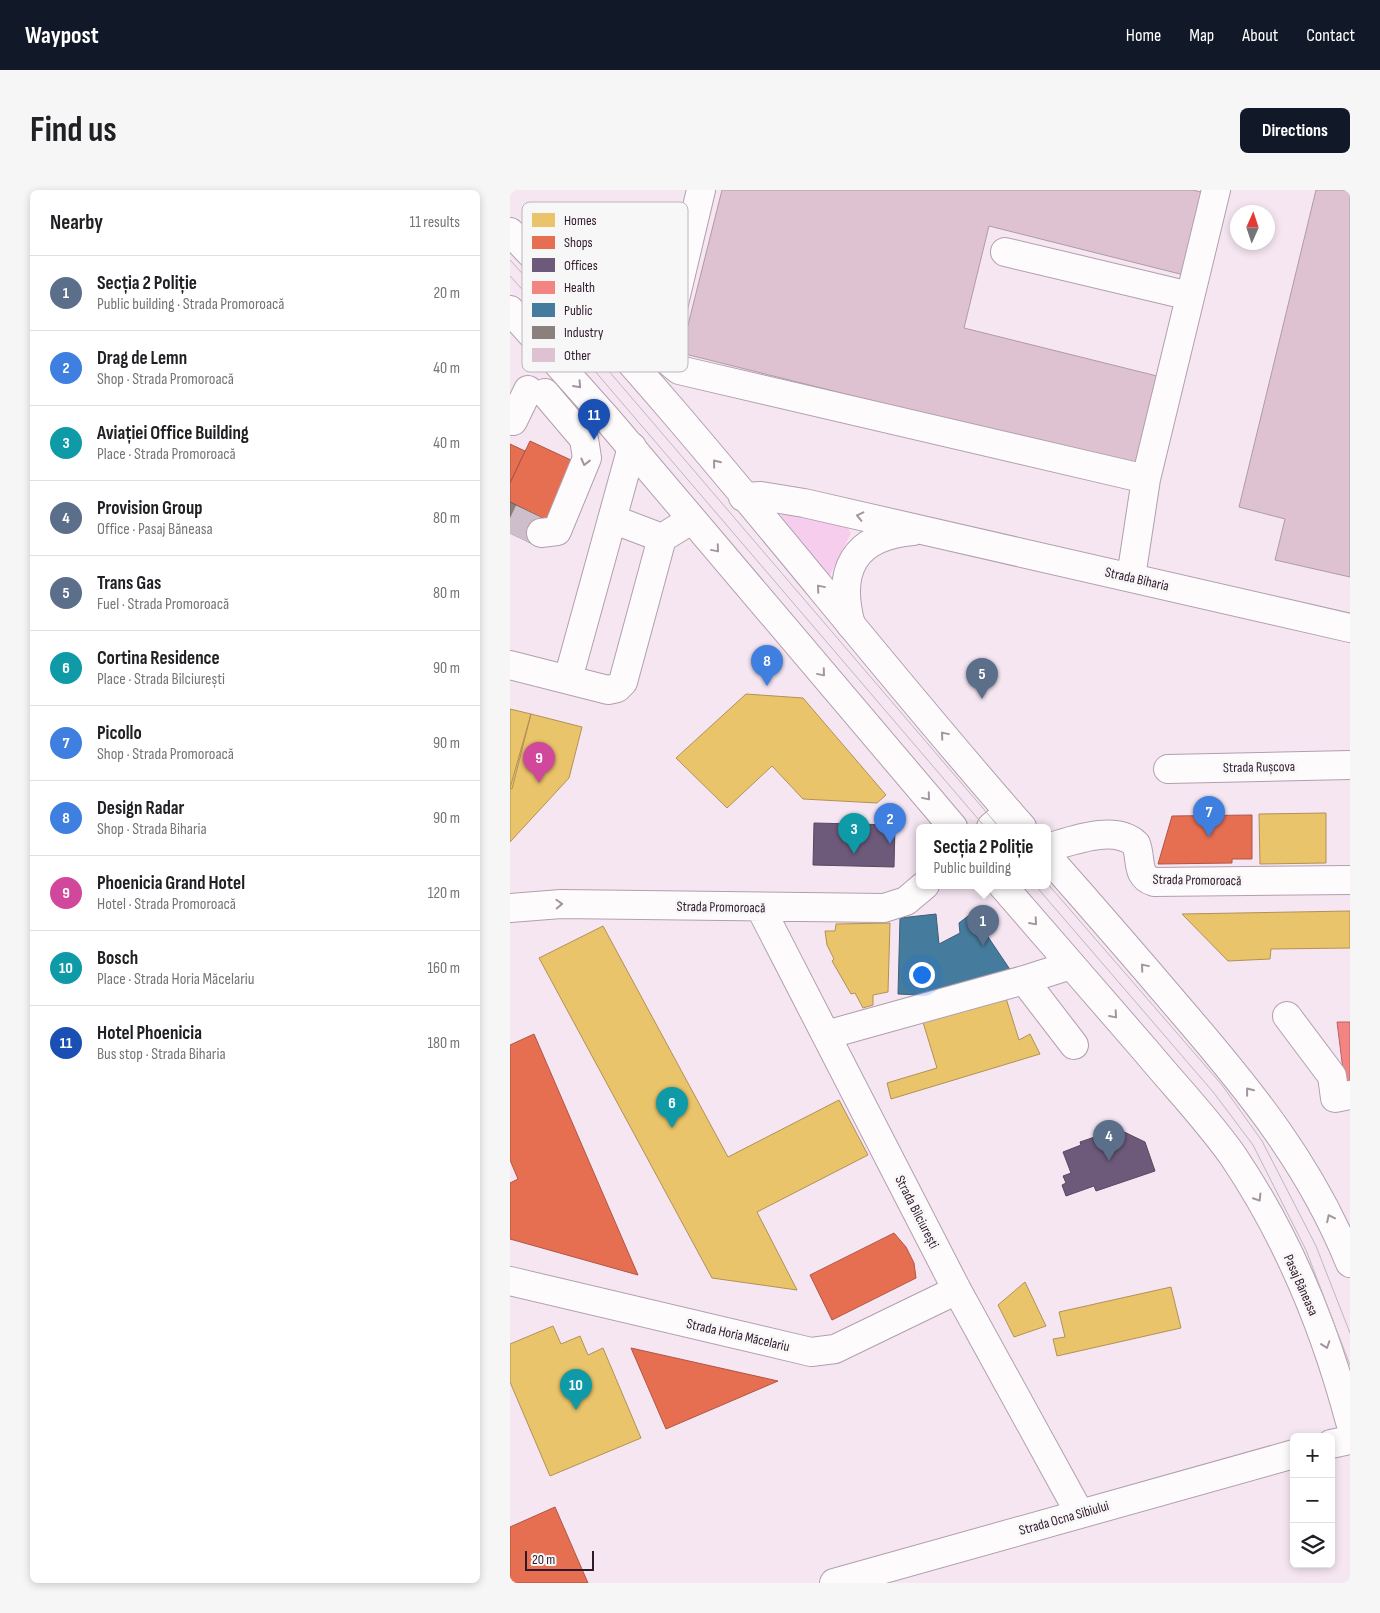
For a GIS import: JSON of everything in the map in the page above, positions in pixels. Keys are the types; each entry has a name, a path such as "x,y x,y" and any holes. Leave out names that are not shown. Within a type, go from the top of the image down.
{"street":[{"path":"688,245 701,190"},
{"path":"1131,577 1146,479 1216,190"},
{"path":"510,232 522,244"},
{"path":"1004,252 1190,296"},
{"path":"510,310 522,323"},
{"path":"565,372 632,447 691,520 950,824"},
{"path":"639,372 851,625 1007,822"},
{"path":"688,372 1146,479"},
{"path":"511,423 536,392 584,439 588,458 557,532 541,533"},
{"path":"568,679 632,447"},
{"name":"Strada Biharia","path":"743,497 780,498 1350,628"},
{"path":"612,519 662,538"},
{"path":"510,665 608,690 616,688 622,682 662,538 691,520"},
{"name":"Strada Biharia","path":"851,625 845,588 848,570 861,550 883,536 924,530"},
{"name":"Strada Rușcova","path":"1168,769 1350,765"},
{"name":"Strada Promoroacă","path":"1051,847 1090,837 1124,836 1136,844 1142,874 1146,880 1154,882 1350,880"},
{"path":"1051,861 1233,1071 1278,1130 1308,1176 1350,1262"},
{"name":"Strada Promoroacă","path":"510,908 561,904 884,908 906,901 920,889"},
{"name":"Pasaj Băneasa","path":"1005,889 1212,1128 1262,1202 1294,1267 1325,1342 1350,1422"},
{"name":"Strada Bilciurești","path":"760,907 957,1290 1080,1514"},
{"path":"826,1036 1071,965"},
{"path":"1024,980 1074,1045"},
{"path":"1287,1016 1332,1076 1335,1098 1350,1095"},
{"name":"Strada Horia Măcelariu","path":"510,1281 811,1352 835,1349 957,1290"},
{"path":"1335,1443 1350,1440"},
{"name":"Strada Ocna Sibiului","path":"834,1583 1290,1455"}],"shaded area":[{"path":"787,510 846,525 851,533 829,577 781,516"}],"building: Homes":[{"path":"746,694 803,698 886,795 877,803 803,799 772,766 727,808 676,758"},
{"path":"510,709 531,714 512,789 510,788"},
{"path":"531,714 582,727 569,778 510,842 510,788"},
{"path":"1326,813 1326,863 1260,864 1259,814"},
{"path":"1350,911 1350,948 1271,949 1270,959 1228,961 1182,914"},
{"path":"890,923 888,992 873,995 873,1005 863,1008 855,993 851,994 832,961 834,959 827,945 825,931 835,931 836,924"},
{"path":"603,926 728,1157 839,1100 868,1155 757,1212 797,1290 712,1278 539,958"},
{"path":"1005,995 1019,1040 1030,1034 1040,1054 891,1099 887,1083 937,1068 922,1019"},
{"path":"1025,1282 1046,1326 1014,1337 998,1305"},
{"path":"1171,1287 1181,1328 1057,1356 1053,1339 1065,1337 1059,1312"},
{"path":"553,1326 561,1344 580,1336 588,1355 603,1348 641,1438 550,1476 510,1382 510,1344"}],"building: Shops":[{"path":"530,441 573,461 546,520 510,502 510,483"},
{"path":"510,444 525,451 510,483"},
{"path":"1252,815 1252,859 1232,859 1232,863 1158,864 1172,816"},
{"path":"534,1034 638,1275 510,1239 510,1183 518,1179 510,1160 510,1045"},
{"path":"894,1233 906,1247 914,1263 916,1278 832,1320 810,1275"},
{"path":"631,1348 778,1381 666,1429"},
{"path":"555,1507 588,1583 510,1583 510,1527"}],"building: Offices":[{"path":"814,823 895,825 894,867 813,865"},
{"path":"1118,1129 1145,1142 1155,1171 1096,1191 1094,1186 1066,1196 1062,1185 1066,1183 1063,1176 1071,1173 1063,1152 1081,1145 1080,1142"}],"building: Health":[{"path":"1337,1022 1350,1022 1350,1086 1345,1086"}],"building: Public":[{"path":"972,913 1011,971 940,996 898,994 900,918 936,914 939,944 960,933 959,923"}],"building: Industry":[{"path":"510,502 546,520 535,545 510,533"}],"building: Other":[{"path":"722,190 1193,190 1204,193 1184,275 989,226 964,328 1161,377 1138,467 688,355 688,325"},
{"path":"1316,190 1350,190 1350,577 1275,560 1285,519 1239,507"}],"tunnel":[{"path":"510,518 541,533"}],"tram line":[{"path":"510,260 522,273"},
{"path":"510,276 522,289"},
{"path":"596,372 982,824"},
{"path":"610,372 996,824"},
{"path":"1051,888 1222,1085 1262,1141 1316,1246 1350,1333"},
{"path":"1038,889 1214,1093 1253,1145 1306,1250 1350,1365"}],"place":[{"name":"Hotel Phoenicia","path":"594,440"},
{"name":"Design Radar","path":"767,686"},
{"name":"Trans Gas","path":"982,699"},
{"name":"Phoenicia Grand Hotel","path":"539,783"},
{"name":"Picollo","path":"1209,837"},
{"name":"Drag de Lemn","path":"890,844"},
{"name":"Aviației Office Building","path":"854,854"},
{"name":"Secția 2 Poliție","path":"983,946"},
{"name":"Cortina Residence","path":"672,1128"},
{"name":"Provision Group","path":"1109,1161"},
{"name":"Bosch","path":"576,1410"}]}
